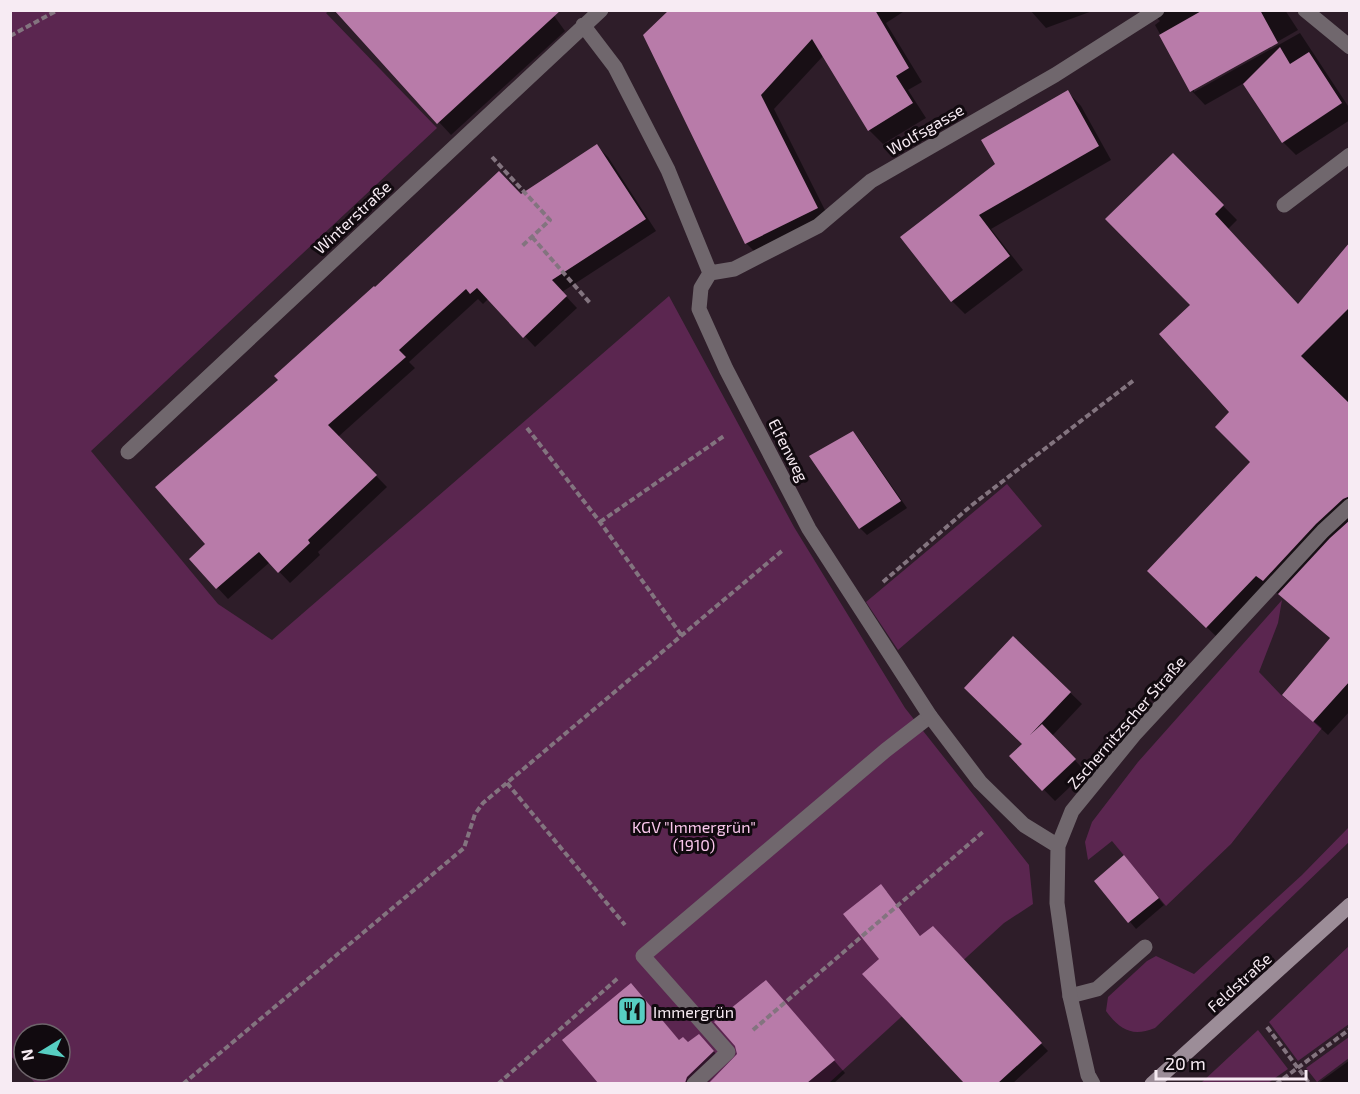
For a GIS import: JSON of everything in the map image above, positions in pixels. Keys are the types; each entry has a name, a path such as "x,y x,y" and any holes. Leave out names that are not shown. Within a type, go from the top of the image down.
{"street":[{"name":"Winterstraße","path":"128,452 601,10"},
{"name":"Wolfsgasse","path":"710,273 734,269 818,226 871,181 1055,75 1156,10"},
{"path":"1305,10 1350,47"},
{"path":"584,25 615,67 668,170 710,273"},
{"path":"1284,204 1350,155"},
{"name":"Elfenweg","path":"710,273 701,288 699,309 726,369 809,529 930,716 980,782 1024,825 1058,846"},
{"name":"Zschernitzscher Straße","path":"1093,1083 1088,1075 1070,996 1057,903 1058,846 1072,811 1134,735 1323,531 1350,506"},
{"path":"694,1083 728,1052 645,954 886,750 930,716"},
{"name":"Feldstraße","path":"1152,1083 1350,905"},
{"path":"1070,996 1097,989 1145,947"}],"path":[{"path":"10,36 58,10"},
{"path":"469,133 550,220 521,247"},
{"path":"532,237 590,303"},
{"path":"858,604 972,505 1134,380"},
{"path":"600,522 752,417"},
{"path":"527,428 600,522 682,636"},
{"path":"183,1083 464,848 475,814 483,803 809,529"},
{"path":"498,1083 645,954 507,783"},
{"path":"728,1052 982,832"},
{"path":"1246,1000 1310,1083"},
{"path":"1276,1083 1350,1029"}],"green space":[{"name":"KGV \"Immergrün\" (1910)","path":"10,11 329,11 326,13 437,128 91,451 218,604 272,640 669,296 794,527 905,708 1029,865 1033,904 1004,923 829,1083 35,1083 72,1082 72,1022 12,1022 12,1057 10,1055"},
{"path":"1007,484 1042,526 898,650 866,602"},
{"path":"1282,600 1278,623 1259,672 1281,695 1322,728 1231,844 1166,906 1112,841 1088,860 1085,842 1092,822 1138,762"},
{"path":"1349,827 1349,842 1155,1028 1140,1032 1127,1030 1116,1023 1106,1011 1108,997 1147,961 1156,956 1194,974 1302,875"},
{"path":"1349,946 1349,1024 1298,1061 1269,1022"},
{"path":"1258,1030 1288,1069 1268,1083 1201,1083"},
{"path":"1349,1037 1349,1058 1317,1082 1306,1068"}],"building":[{"path":"334,10 561,10 437,124"},
{"path":"669,10 875,10 909,68 896,76 913,103 868,131 812,39 761,95 818,208 745,244 643,35"},
{"path":"1203,10 1260,10 1278,43 1190,92 1159,35"},
{"path":"1280,47 1290,64 1309,52 1342,103 1282,143 1243,84"},
{"path":"1068,90 1099,146 979,215 1010,256 951,302 900,237 995,164 981,140"},
{"path":"597,144 646,219 552,280 567,296 523,338 477,288 470,294 466,289 399,350 406,357 328,425 377,475 308,540 310,543 278,573 259,552 216,589 189,559 205,544 155,487 278,380 274,376 375,287 499,171 521,194"},
{"path":"1173,153 1224,205 1215,214 1298,304 1350,242 1350,307 1301,356 1350,404 1350,496 1343,499 1316,524 1263,581 1256,576 1206,628 1147,571 1250,462 1215,427 1229,412 1159,334 1190,305 1105,219"},
{"path":"853,431 901,501 859,529 809,456"},
{"path":"1350,520 1350,681 1313,722 1282,695 1330,638 1278,594"},
{"path":"1013,636 1071,692 1030,735 1042,724 1076,759 1042,791 1009,756 1022,744 964,688"},
{"path":"1124,855 1159,898 1128,923 1094,881"},
{"path":"881,884 920,936 933,926 1042,1043 998,1083 964,1083 862,974 879,959 843,914"},
{"path":"766,980 835,1060 807,1083 709,1083 737,1054 735,1046 714,1022"},
{"path":"631,983 679,1040 683,1037 688,1042 699,1034 714,1051 687,1077 685,1083 598,1083 562,1040"}],"place":[{"name":"Immergrün","path":"632,1011"}]}
